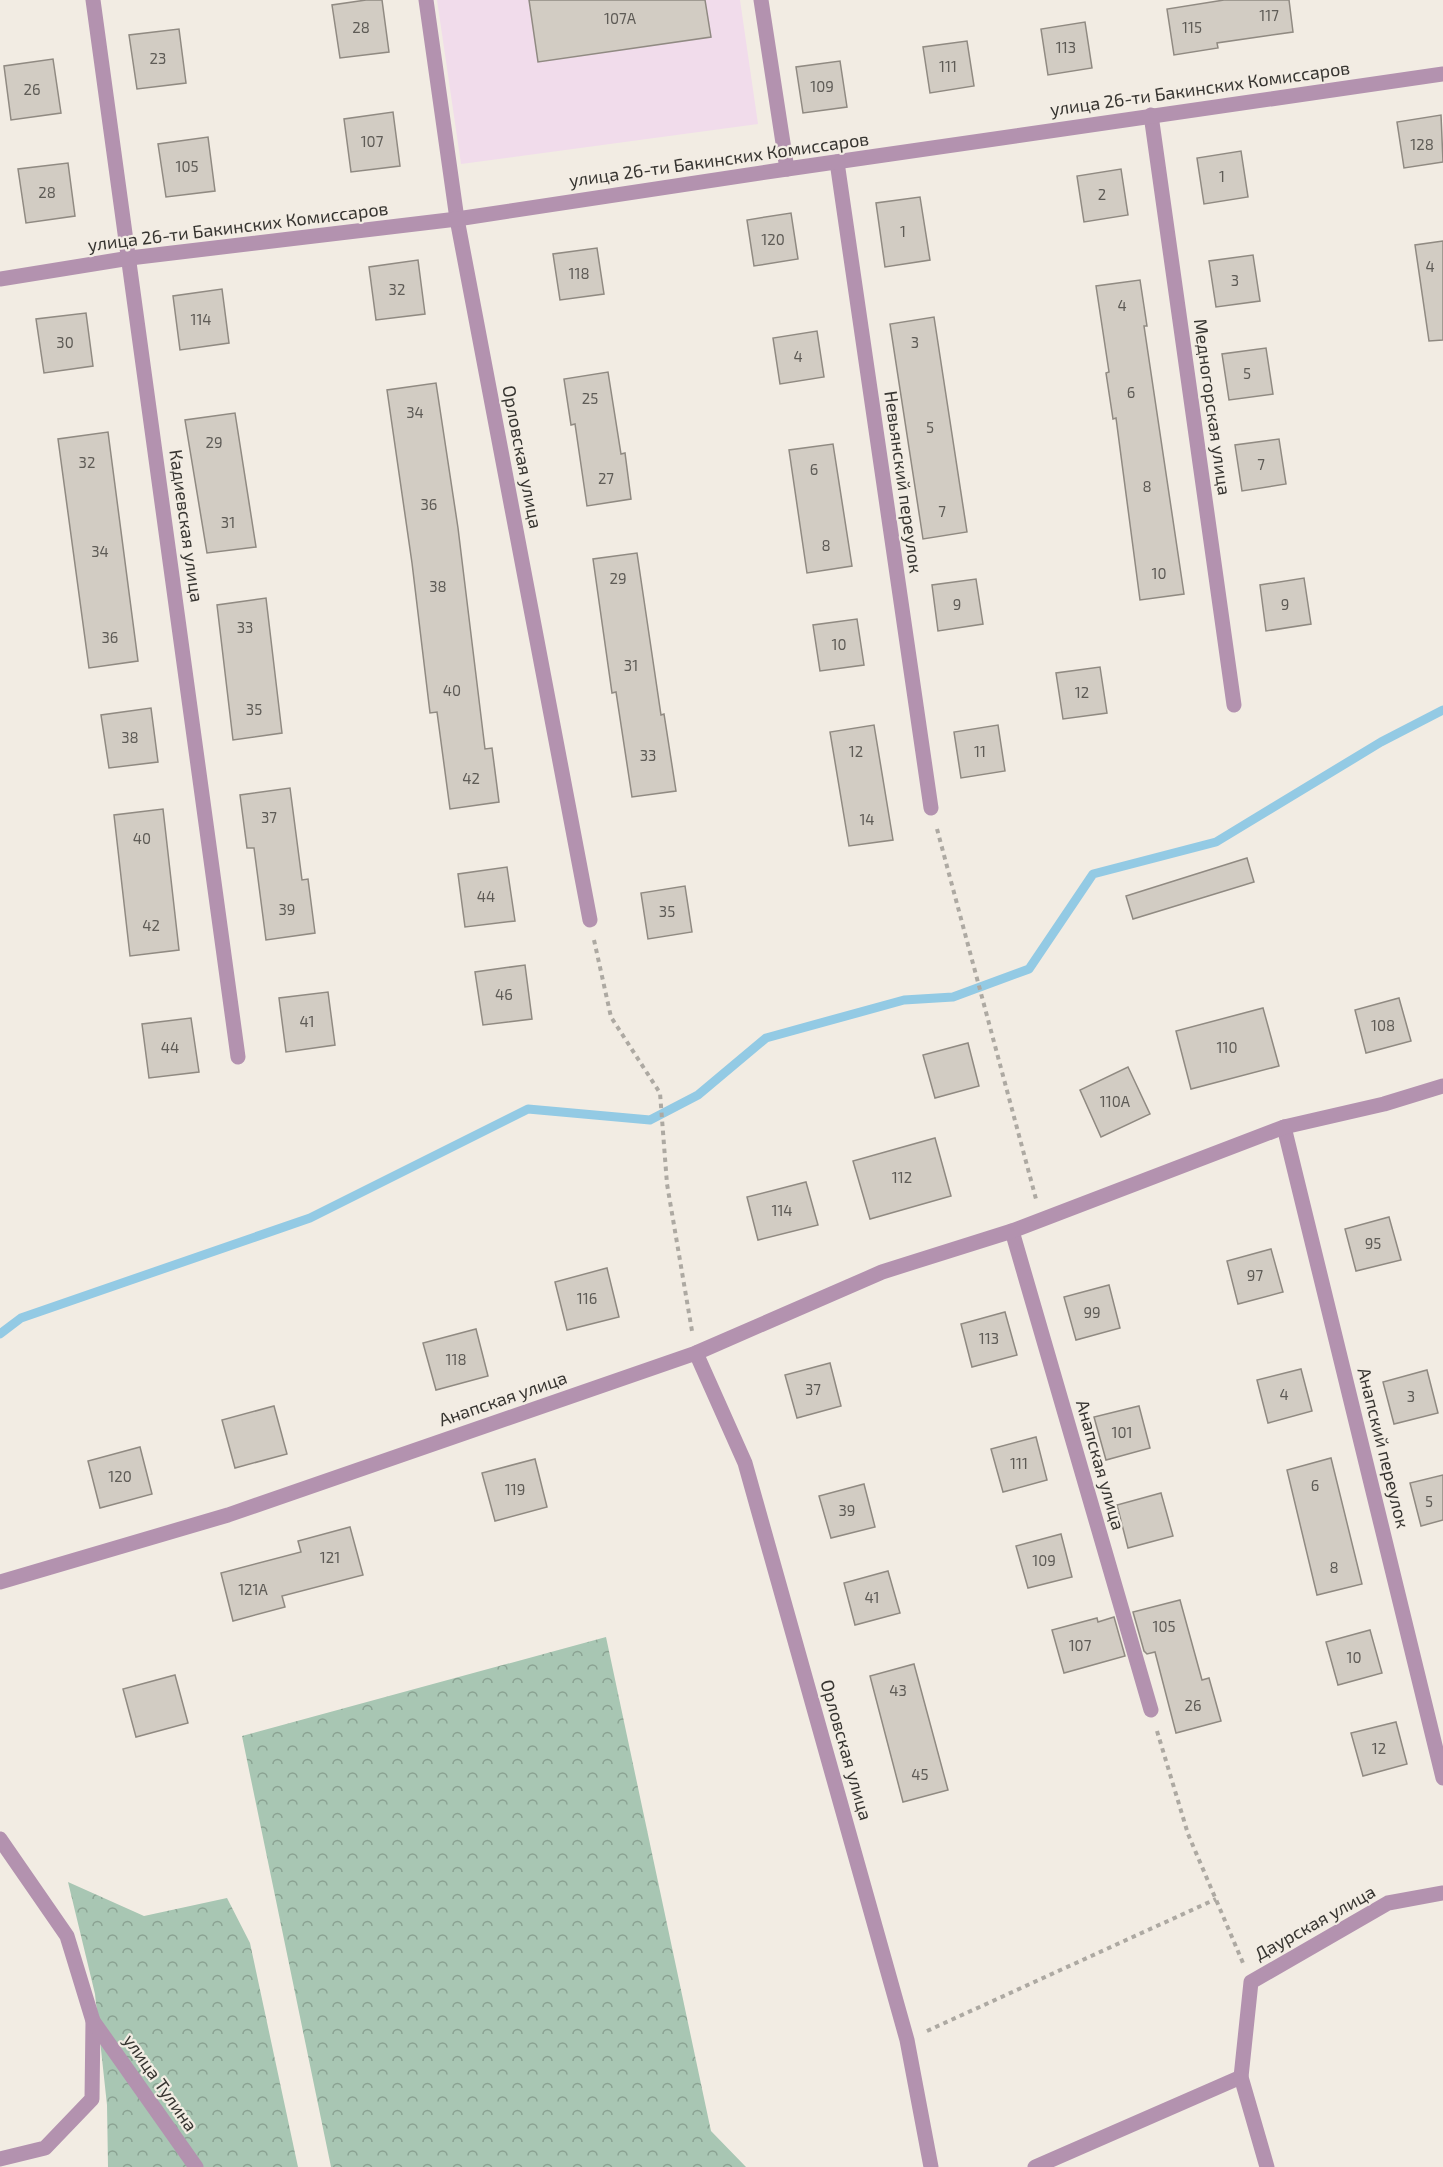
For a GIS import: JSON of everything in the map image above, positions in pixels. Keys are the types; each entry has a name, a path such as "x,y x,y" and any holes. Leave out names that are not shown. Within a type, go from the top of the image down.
{"street":[{"name":"Кадиевская улица","path":"93,0 238,1057"},
{"name":"Орловская улица","path":"426,0 457,219 590,920"},
{"path":"761,0 787,169"},
{"name":"улица 26-ти Бакинских Комиссаров","path":"0,279 130,258 457,219 1151,115 1443,74"},
{"name":"Медногорская улица","path":"1151,115 1234,705"},
{"name":"Невьянский переулок","path":"837,162 931,808"},
{"name":"Анапская улица","path":"0,1582 228,1515 696,1353 882,1272 1012,1231 1284,1127 1384,1104 1443,1086"},
{"name":"Анапский переулок","path":"1284,1127 1443,1778"},
{"name":"Анапская улица","path":"1012,1231 1151,1710"},
{"name":"Орловская улица","path":"696,1353 745,1463 907,2040 931,2167"},
{"path":"0,1839 67,1936 93,2021 92,2099 45,2148 0,2159"},
{"name":"Даурская улица","path":"1267,2167 1241,2077 1251,1982 1388,1903 1443,1893"},
{"name":"улица Тулина","path":"93,2021 196,2167"},
{"path":"1035,2167 1241,2077"}],"path":[{"path":"931,808 1041,1220"},
{"path":"590,920 611,1017 660,1093 667,1184 696,1353"},
{"path":"1151,1710 1188,1834 1251,1982"},
{"path":"907,2040 1216,1899"}],"shaded area":[{"path":"437,0 740,0 758,124 461,164"}],"green space":[{"path":"606,1637 711,2131 746,2167 331,2167 242,1736"},
{"path":"68,1882 144,1916 227,1898 250,1943 298,2167 108,2167 107,2105 95,1994"}],"building":[{"path":"382,0 389,52 340,58 332,5"},
{"path":"529,0 705,0 711,37 538,62"},
{"path":"1224,0 1289,0 1293,32 1217,43 1218,48 1174,55 1167,9"},
{"path":"1085,22 1092,68 1048,75 1041,29"},
{"path":"179,29 186,83 137,89 129,35"},
{"path":"967,41 974,86 930,93 923,47"},
{"path":"53,59 61,113 11,120 4,66"},
{"path":"840,61 847,107 803,113 796,67"},
{"path":"393,112 400,166 351,172 344,119"},
{"path":"1441,115 1443,162 1404,168 1397,122"},
{"path":"208,137 215,191 166,197 158,144"},
{"path":"1241,151 1248,197 1204,204 1197,158"},
{"path":"68,163 75,216 26,223 18,169"},
{"path":"1121,169 1128,215 1084,222 1077,176"},
{"path":"920,197 930,260 885,267 876,203"},
{"path":"791,213 798,259 754,266 747,220"},
{"path":"1443,241 1443,340 1429,341 1415,245"},
{"path":"597,248 604,294 560,300 553,254"},
{"path":"1253,255 1260,301 1216,307 1209,261"},
{"path":"418,260 425,314 376,320 369,267"},
{"path":"1140,280 1147,326 1144,326 1184,594 1140,600 1116,418 1113,419 1106,373 1109,372 1096,286"},
{"path":"222,289 229,343 180,350 173,296"},
{"path":"86,313 93,366 44,373 36,319"},
{"path":"934,317 967,532 923,539 890,324"},
{"path":"817,331 824,377 780,384 773,338"},
{"path":"1266,348 1273,394 1229,400 1222,354"},
{"path":"608,372 621,454 625,453 631,499 587,506 575,424 571,425 564,379"},
{"path":"436,383 458,528 485,749 492,748 499,802 450,809 437,712 430,713 412,563 387,390"},
{"path":"235,413 256,547 207,553 185,420"},
{"path":"108,432 138,661 89,668 58,439"},
{"path":"1279,439 1286,484 1242,491 1235,445"},
{"path":"833,444 852,566 807,573 789,450"},
{"path":"637,553 661,715 664,714 676,791 632,797 616,692 612,693 593,559"},
{"path":"1304,578 1311,624 1266,631 1260,585"},
{"path":"976,579 983,624 938,631 932,585"},
{"path":"266,598 282,733 233,740 217,605"},
{"path":"857,619 864,665 820,671 813,625"},
{"path":"1100,667 1107,713 1063,719 1056,673"},
{"path":"151,708 158,762 109,768 101,715"},
{"path":"874,725 893,840 849,846 830,732"},
{"path":"998,725 1005,771 961,778 954,732"},
{"path":"290,788 302,880 308,879 315,933 266,940 254,848 247,848 240,795"},
{"path":"163,809 179,950 130,956 114,815"},
{"path":"1247,858 1254,882 1133,919 1126,896"},
{"path":"507,867 515,921 465,927 458,874"},
{"path":"685,886 692,932 648,939 641,893"},
{"path":"525,965 532,1019 483,1025 475,972"},
{"path":"328,992 335,1045 286,1052 279,998"},
{"path":"1399,998 1411,1041 1366,1053 1355,1010"},
{"path":"1263,1008 1279,1066 1191,1089 1176,1031"},
{"path":"191,1018 199,1072 149,1078 142,1024"},
{"path":"968,1043 979,1086 935,1098 923,1055"},
{"path":"1128,1067 1150,1114 1101,1137 1080,1090"},
{"path":"935,1138 951,1196 870,1219 853,1161"},
{"path":"806,1182 818,1225 758,1240 747,1197"},
{"path":"1389,1217 1401,1260 1356,1271 1345,1229"},
{"path":"1271,1249 1283,1292 1238,1304 1227,1261"},
{"path":"607,1268 619,1317 567,1330 555,1282"},
{"path":"1109,1285 1120,1328 1076,1340 1064,1297"},
{"path":"1005,1312 1017,1355 972,1367 961,1324"},
{"path":"476,1329 488,1376 436,1390 423,1343"},
{"path":"830,1363 841,1406 797,1418 785,1375"},
{"path":"1301,1369 1312,1411 1268,1423 1257,1380"},
{"path":"1427,1370 1438,1413 1394,1424 1383,1382"},
{"path":"274,1406 287,1454 235,1468 222,1420"},
{"path":"1139,1406 1150,1448 1106,1460 1094,1417"},
{"path":"1036,1437 1047,1480 1003,1492 991,1449"},
{"path":"140,1447 152,1494 100,1508 88,1461"},
{"path":"1331,1458 1362,1584 1317,1595 1287,1470"},
{"path":"535,1459 547,1507 495,1521 482,1473"},
{"path":"1443,1475 1443,1520 1421,1526 1410,1483"},
{"path":"864,1484 875,1527 831,1538 819,1496"},
{"path":"1161,1493 1173,1536 1128,1548 1117,1505"},
{"path":"350,1527 363,1575 282,1596 285,1607 233,1621 221,1573 301,1552 298,1541"},
{"path":"1061,1534 1072,1577 1028,1588 1016,1546"},
{"path":"888,1571 900,1613 855,1625 844,1583"},
{"path":"1180,1600 1202,1680 1209,1678 1221,1721 1176,1733 1155,1652 1147,1654 1144,1651 1133,1612"},
{"path":"1114,1617 1125,1656 1064,1673 1052,1630 1097,1618 1098,1622"},
{"path":"1370,1630 1382,1673 1338,1685 1326,1642"},
{"path":"914,1664 948,1790 903,1802 870,1676"},
{"path":"175,1675 188,1723 136,1737 123,1689"},
{"path":"1396,1722 1407,1764 1363,1776 1351,1733"}],"waterway":[{"path":"0,1334 21,1318 310,1218 528,1109 650,1120 698,1095 766,1038 904,1000 953,997 1029,969 1093,874 1216,842 1381,742 1443,710"}]}
